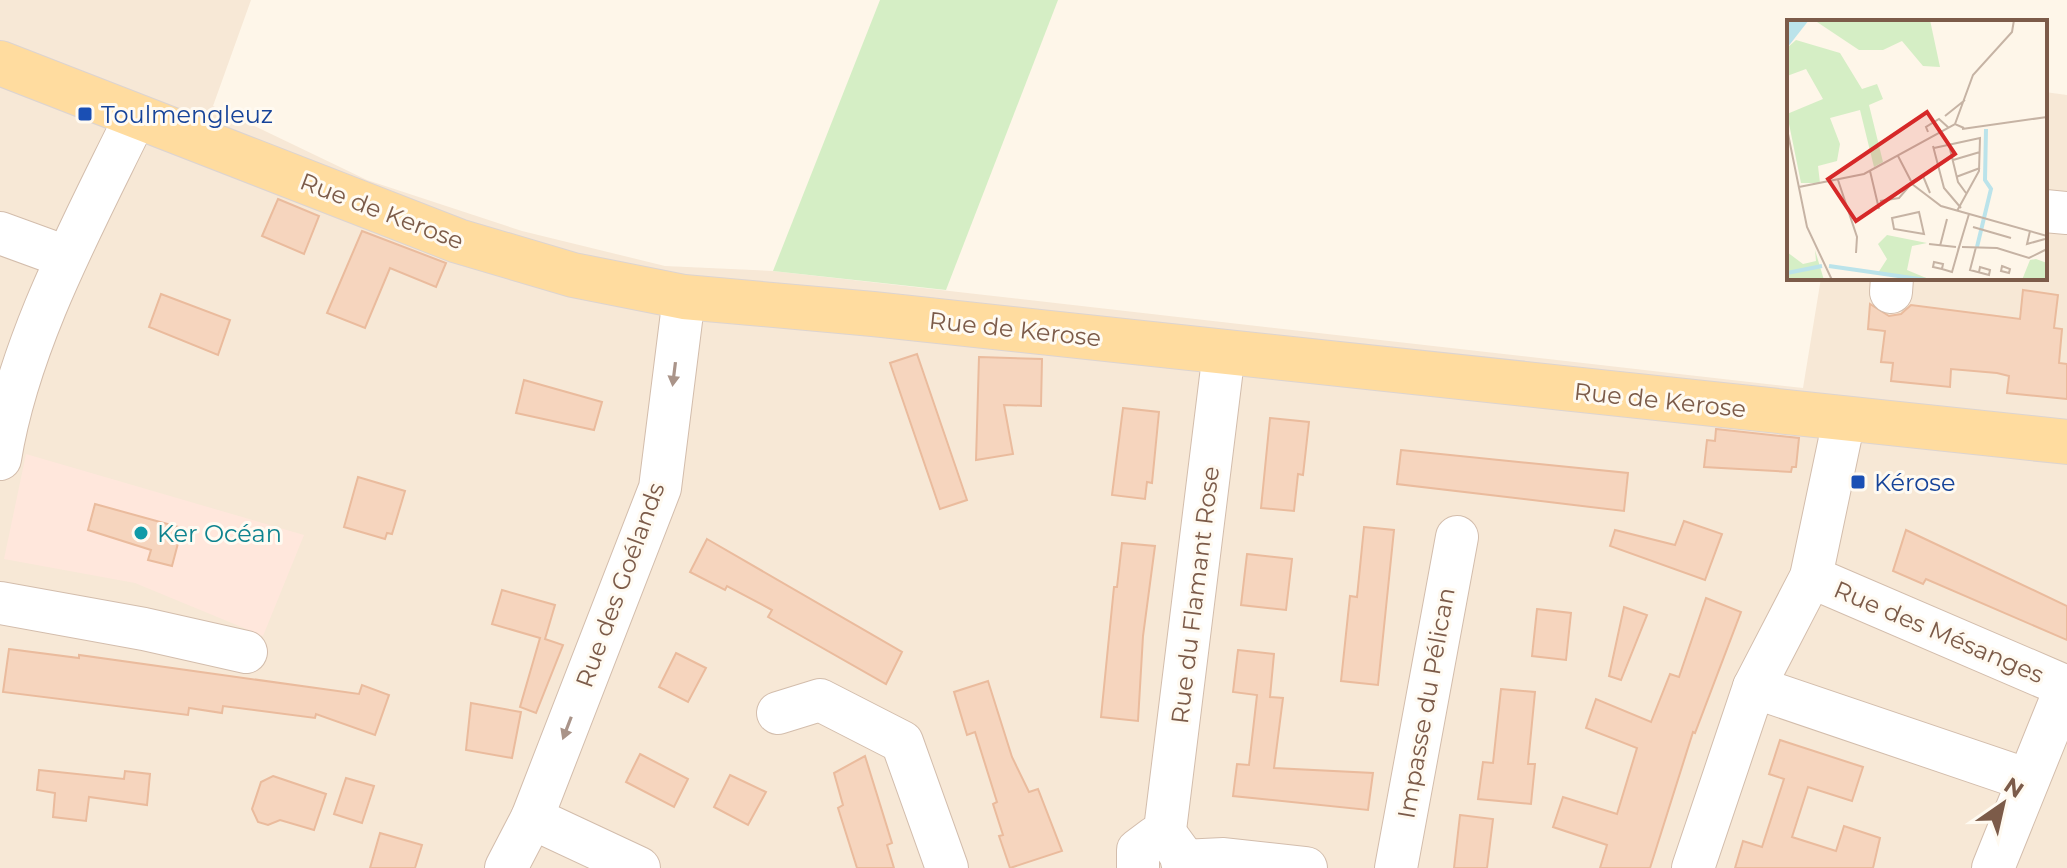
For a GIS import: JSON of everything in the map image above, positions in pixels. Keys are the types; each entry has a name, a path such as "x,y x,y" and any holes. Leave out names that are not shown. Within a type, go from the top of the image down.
{"main road":[{"name":"Rue de Kerose","path":"0,63 458,241 573,275 684,297 2067,442"}],"street":[{"path":"0,459 6,419 66,257 136,116"},
{"path":"2047,211 2067,213"},
{"path":"0,233 66,257"},
{"name":"Rue des Goélands","path":"506,868 532,818 660,488 684,297"},
{"name":"Rue du Flamant Rose","path":"1166,859 1224,352"},
{"path":"1693,868 1754,687 1811,577 1844,420"},
{"name":"Impasse du Pélican","path":"1396,868 1457,537"},
{"name":"Rue des Mésanges","path":"1811,577 2067,687"},
{"path":"0,603 144,629 246,652"},
{"path":"1754,687 2028,780"},
{"path":"1993,868 2067,687"},
{"path":"778,713 820,700 902,742 947,868"},
{"path":"532,818 639,868"},
{"path":"1166,859 1224,859 1306,868"}],"shaded area":[{"path":"0,0 251,0 213,106 367,180 522,231 665,266 773,271 1803,388 1821,280 2047,280 2047,92 2067,95 2067,868 0,868"},
{"path":"26,454 304,535 263,636 135,583 4,559"}],"green space":[{"path":"880,0 1058,0 946,290 773,271"}],"building":[{"path":"278,199 319,216 304,254 262,236"},
{"path":"362,231 446,263 436,287 390,268 365,328 327,313"},
{"path":"2023,290 2058,295 2054,328 2062,329 2059,363 2067,364 2067,399 2007,393 2009,376 1997,373 1951,369 1950,387 1891,381 1893,363 1881,362 1885,331 1868,329 1870,304 1889,316 1901,314 1911,305 2020,319"},
{"path":"161,294 230,320 218,355 149,327"},
{"path":"917,354 967,500 940,509 890,363"},
{"path":"979,357 1042,359 1041,406 1004,405 1013,454 976,460"},
{"path":"524,380 602,402 594,430 516,413"},
{"path":"1123,408 1159,412 1152,483 1147,482 1145,499 1112,495"},
{"path":"1270,418 1309,422 1303,475 1298,474 1294,511 1261,508"},
{"path":"1716,429 1799,438 1796,467 1792,467 1791,472 1704,467 1707,440 1715,441"},
{"path":"1401,450 1628,473 1624,511 1397,484"},
{"path":"358,477 405,491 392,534 387,533 385,539 344,527"},
{"name":"Ker Océan","path":"95,504 182,528 172,566 148,560 151,550 88,530"},
{"path":"1684,521 1722,534 1705,580 1610,546 1615,530 1675,545"},
{"path":"1364,527 1394,530 1378,685 1341,681 1350,596 1357,597"},
{"path":"1906,530 2067,606 2067,640 1926,579 1923,584 1893,571"},
{"path":"707,539 902,652 886,684 768,617 772,610 727,586 725,590 690,572"},
{"path":"1122,543 1155,546 1143,636 1138,721 1101,717 1114,587 1117,587"},
{"path":"1247,554 1292,559 1286,610 1241,605"},
{"path":"502,590 555,605 545,639 563,645 536,713 520,707 540,638 492,624"},
{"path":"1706,598 1741,612 1693,732 1650,868 1600,868 1607,845 1553,827 1563,797 1617,814 1637,748 1586,728 1596,699 1651,722 1670,674 1679,677"},
{"path":"1624,607 1647,615 1621,680 1609,676"},
{"path":"1537,609 1571,613 1566,660 1532,656"},
{"path":"9,649 79,658 79,655 359,694 362,685 389,695 375,735 316,714 315,718 223,706 222,713 189,708 188,715 3,692"},
{"path":"1238,650 1274,654 1270,697 1283,698 1274,768 1373,773 1368,810 1233,796 1237,764 1249,765 1257,695 1233,692"},
{"path":"676,653 706,668 688,702 659,687"},
{"path":"988,681 1012,757 1029,792 1038,789 1062,851 1010,868 999,836 1003,835 993,804 997,802 975,732 967,735 954,692"},
{"path":"1501,689 1535,692 1528,764 1535,764 1531,804 1478,799 1483,762 1493,763"},
{"path":"471,703 521,712 512,758 466,750"},
{"path":"1780,740 1863,767 1852,801 1808,787 1792,837 1836,851 1844,826 1880,838 1873,868 1735,868 1743,841 1762,847 1784,779 1769,774"},
{"path":"640,754 688,779 674,807 626,782"},
{"path":"865,756 892,843 887,845 894,868 857,868 838,808 843,805 834,773"},
{"path":"39,770 124,779 125,771 150,774 147,805 89,797 86,821 53,817 55,793 37,790"},
{"path":"730,775 766,792 748,825 714,807"},
{"path":"273,776 326,794 314,830 280,820 268,825 258,822 252,809 261,782"},
{"path":"346,778 374,786 362,823 334,814"},
{"path":"1460,815 1493,819 1487,868 1454,868"},
{"path":"380,833 422,845 415,868 370,868"}],"place":[{"name":"Toulmengleuz","path":"85,114"},
{"name":"Kérose","path":"1858,482"},
{"name":"Ker Océan","path":"141,533"}]}
